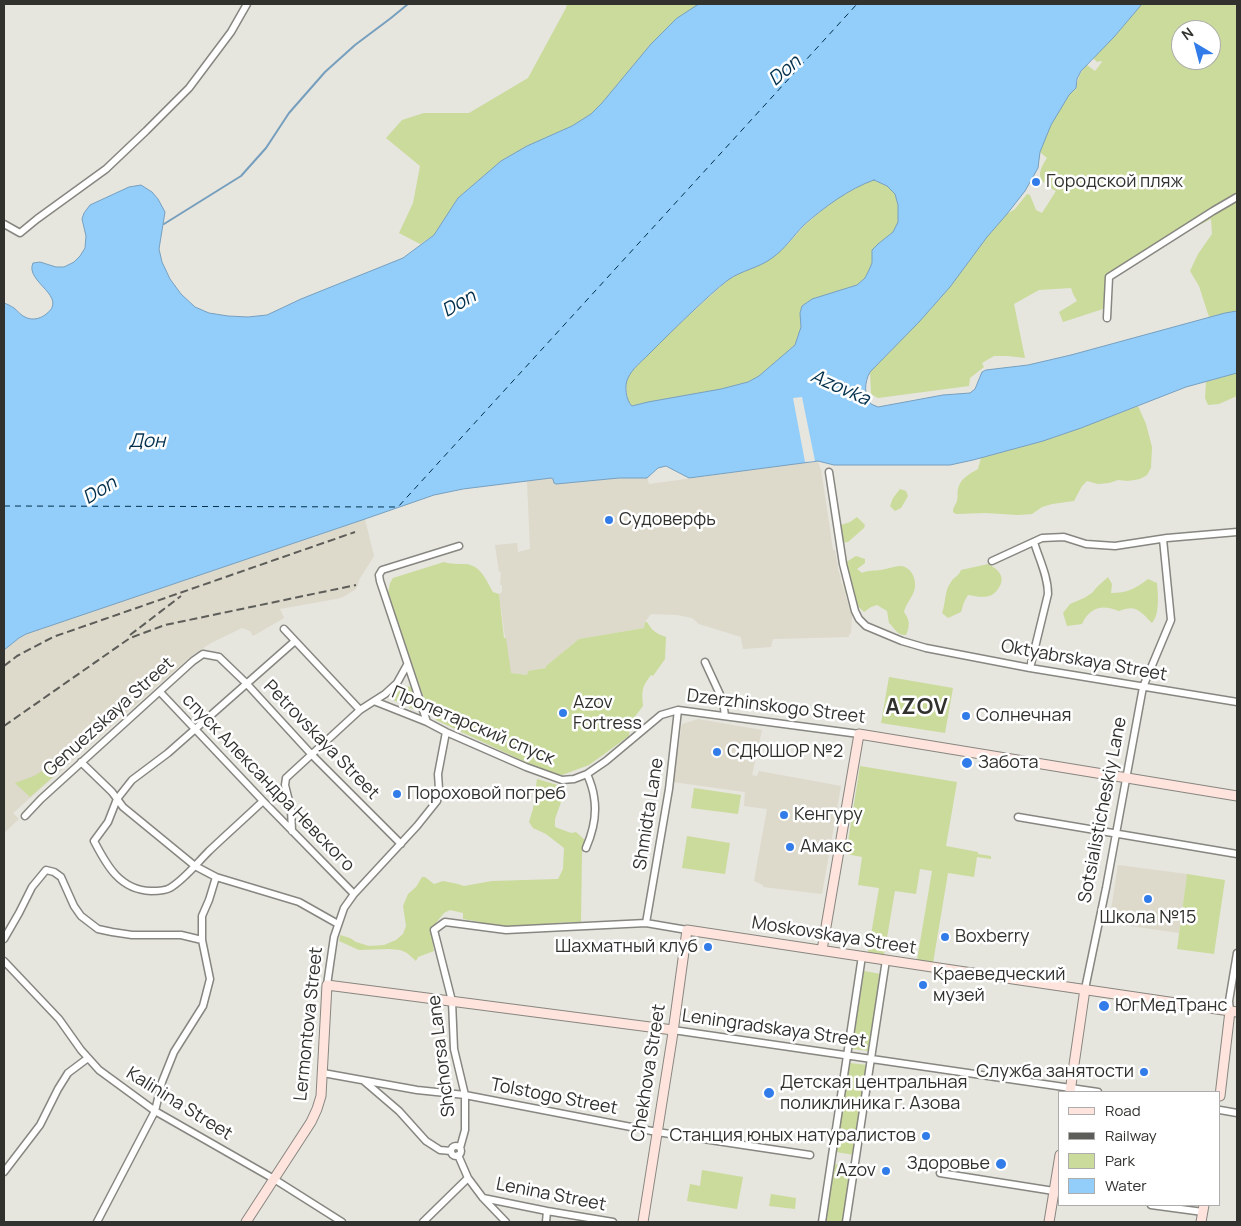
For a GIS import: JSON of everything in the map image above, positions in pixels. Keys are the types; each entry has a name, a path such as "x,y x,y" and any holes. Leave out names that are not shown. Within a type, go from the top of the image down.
{"street":[{"path":"4,224 20,233 36,219 106,169 189,88 231,32 247,4"},
{"path":"1106,318 1110,277 1237,197"},
{"name":"Oktyabrskaya Street","path":"829,472 843,564 854,611 859,620 866,626 902,641 926,648 1030,668 1237,702"},
{"path":"992,561 1042,538 1064,537 1086,544 1115,546 1163,538 1237,532"},
{"name":"Sotsialisticheskiy Lane","path":"1071,1090 1085,989 1143,687 1171,620 1163,538"},
{"path":"1030,668 1048,594 1048,586 1034,542"},
{"path":"427,722 379,575 382,570 458,546"},
{"path":"284,629 360,710"},
{"path":"263,801 169,889 148,891 129,886 116,876 104,862 94,841 108,822 117,799 132,780 168,753 295,641"},
{"name":"Genuezskaya Street","path":"25,816 40,799 193,661 203,654 219,657"},
{"name":"Petrovskaya Street","path":"219,657 246,683 312,755 401,844"},
{"path":"705,662 723,701 725,716"},
{"path":"374,701 397,683 407,665"},
{"name":"спуск Александра Невского","path":"160,692 354,894"},
{"name":"Пролетарский спуск","path":"292,831 291,809 285,785 286,778 360,710 374,701 427,722 526,767 562,780 567,780"},
{"name":"Dzerzhinskogo Street","path":"567,780 587,774 606,761 661,715 678,710 859,734 1237,796"},
{"name":"Shmidta Lane","path":"646,923 670,788 678,710"},
{"name":"Lermontova Street","path":"246,1222 311,1122 317,1109 321,1096 323,1073 327,985 334,937 344,908 354,894 417,826 437,800 439,789 438,774 446,732"},
{"path":"822,950 859,734"},
{"path":"81,762 123,807 195,866 216,877 299,902 338,924"},
{"path":"586,848 595,816 594,796 587,774"},
{"path":"1018,817 1237,854"},
{"path":"4,939 32,887 46,870 54,872 61,878 74,906 81,916 98,929 132,935 181,935 202,940"},
{"path":"97,1222 155,1111 162,1082 174,1052 203,1006 210,979 202,940 202,916 216,877"},
{"name":"Moskovskaya Street","path":"434,930 445,922 506,930 646,923 1234,1012"},
{"name":"Shchorsa Lane","path":"434,930 452,1001 454,1049 465,1095 465,1130 459,1152"},
{"name":"Chekhova Street","path":"643,1222 687,930"},
{"path":"1221,1091 1234,1012 1229,1001 1237,953"},
{"path":"822,1222 862,956"},
{"path":"846,1222 886,960"},
{"name":"Kalinina Street","path":"4,963 59,1018 81,1050 99,1070 155,1111 274,1179 342,1222"},
{"name":"Leningradskaya Street","path":"327,985 673,1030 1084,1091"},
{"path":"4,1172 40,1125 68,1073 88,1058"},
{"name":"Tolstogo Street","path":"323,1073 417,1090 465,1095 657,1132 810,1155"},
{"path":"364,1081 399,1111 426,1141 440,1150 451,1151 453,1155 459,1152 468,1178 482,1198 506,1222"},
{"path":"1221,1110 1237,1112"},
{"path":"940,1173 1057,1192 1048,1222"},
{"path":"422,1222 468,1178"},
{"name":"Lenina Street","path":"482,1198 613,1222"},
{"path":"1168,1206 1203,1208 1201,1222"},
{"path":"546,1222 547,1211"}],"shaded area":[{"path":"818,461 821,469 833,550 835,550 841,581 852,616 851,634 849,634 849,637 773,639 771,647 743,649 741,637 699,624 692,618 677,615 651,614 645,622 644,628 579,639 546,666 546,668 528,671 527,675 510,673 499,594 502,592 502,585 500,585 501,573 499,571 495,545 517,543 518,552 530,549 527,481 551,478 556,484 643,477 647,478 649,484"},
{"path":"365,519 374,556 359,580 356,589 336,599 280,609 284,618 253,636 250,631 242,628 211,643 191,656 13,813 19,819 4,833 4,650 25,634"},
{"path":"698,719 762,730 752,775 757,776 759,771 841,786 822,894 763,887 763,885 754,881 767,809 744,806 745,792 673,782 682,724"},
{"name":"Школа №15","path":"1118,865 1187,874 1179,933 1109,923"}],"green space":[{"path":"567,4 702,4 676,19 651,44 591,114 572,126 527,146 501,161 458,198 434,235 420,244 399,233 413,203 420,166 386,138 402,120 424,113 469,113 528,78"},
{"path":"1142,4 1237,4 1237,311 1209,317 1199,286 1190,271 1198,254 1212,234 1211,219 1188,231 1108,281 1106,308 1063,322 1059,312 1077,301 1071,288 1039,290 1014,304 1025,358 994,356 982,363 984,367 970,378 969,386 878,398 871,394 870,372 950,287 987,237 1007,214 1015,209 1027,194 1030,195 1036,210 1042,213 1056,191 1041,178 1041,169 1047,158 1040,152 1051,125 1069,95 1076,89 1083,70 1087,65 1095,71 1102,62 1097,62 1093,58"},
{"path":"874,180 887,186 895,194 898,205 898,222 893,232 878,244 865,278 857,285 812,299 802,306 800,313 801,327 795,345 759,376 748,382 632,406 628,401 626,383 628,377 665,337 729,279 762,264 787,245 804,226 840,197"},
{"path":"1237,373 1237,396 1219,404 1208,405 1205,398 1206,382"},
{"path":"1138,406 1146,424 1152,447 1151,468 1147,475 1140,479 1118,480 1109,483 1098,484 1087,481 1074,501 1042,507 1032,514 956,514 953,512 957,501 959,485 965,477 978,469 981,458 1043,441"},
{"path":"900,489 906,491 908,496 901,508 895,511 890,506"},
{"path":"857,517 865,525 864,528 848,542 840,543 835,529"},
{"path":"856,556 865,559 865,563 857,569 862,573 901,566 908,568 912,574 915,580 915,587 904,612 909,623 906,635 898,633 889,623 887,611 877,605 864,612 846,595 843,583 843,564"},
{"path":"444,562 475,567 482,574 493,592 499,594 504,638 506,638 511,673 527,675 528,671 546,668 546,666 579,639 644,628 645,622 655,632 666,637 665,659 653,676 651,675 645,683 642,693 643,706 630,723 629,736 589,765 562,775 542,770 436,720 422,693 388,593 393,578"},
{"path":"988,564 998,571 1002,581 995,592 990,596 984,597 968,595 961,612 948,618 942,613 949,586 961,570"},
{"path":"1108,577 1112,584 1111,593 1131,590 1148,579 1157,583 1157,610 1152,623 1141,612 1134,609 1130,608 1119,611 1097,608 1085,618 1082,624 1067,626 1063,613 1070,604 1092,593"},
{"path":"889,677 953,688 945,733 881,723"},
{"path":"406,686 411,687 418,708 415,710 393,700 392,696"},
{"path":"50,766 56,774 30,797 15,783 34,776"},
{"path":"860,766 957,782 946,846 991,856 991,859 977,857 974,877 948,873 933,963 917,960 932,871 920,869 916,894 895,891 884,955 868,952 879,888 858,885 862,857 846,854"},
{"path":"537,779 561,786 565,791 555,819 555,827 571,833 576,832 586,841 582,852 581,923 563,922 519,927 504,926 463,919 463,913 450,910 444,913 431,931 434,951 418,957 416,961 400,950 359,950 339,941 340,935 369,946 384,945 396,940 403,934 406,926 403,906 408,894 416,887 422,877 425,877 434,884 443,881 464,886 492,881 558,879 563,869 564,848 546,834 533,828 529,822 533,809"},
{"path":"694,788 741,795 738,814 691,808"},
{"path":"687,836 730,843 725,874 682,868"},
{"path":"1187,874 1225,880 1214,954 1177,949"},
{"path":"864,971 881,974 869,1051 852,1049"},
{"path":"850,1063 867,1065 854,1155 836,1152"},
{"path":"834,1164 852,1167 843,1222 826,1222"},
{"path":"702,1170 743,1177 737,1209 687,1201 690,1184 700,1186"},
{"path":"771,1194 796,1198 795,1209 769,1206"}],"water":[{"name":"Дон","path":"699,4 1142,4 1114,37 1081,71 1077,79 1076,88 1069,95 1051,125 1040,152 1038,168 1025,191 987,237 950,287 870,372 866,393 871,404 878,407 943,395 970,393 975,389 982,372 986,370 1028,365 1071,355 1237,311 1237,373 1186,387 1043,441 950,465 834,465 818,461 689,478 666,466 658,468 647,478 619,478 556,484 551,478 463,489 434,495 26,634 4,650 4,303 14,308 21,315 32,319 45,315 52,308 53,302 50,296 35,277 32,270 33,263 40,262 56,267 64,267 74,262 80,256 85,248 86,236 82,219 90,205 129,187 141,185 152,192 165,212 159,249 162,262 170,279 181,294 195,307 209,313 248,317 267,315 301,299 403,258 434,235 458,198 501,161 527,146 572,126 591,114 651,44 676,19","holes":["874,180 887,186 895,194 898,205 898,222 893,232 872,250 872,263 865,278 857,285 812,299 802,306 800,313 801,327 795,345 759,376 748,382 721,389 632,406 630,404 626,385 632,372 682,321 719,287 733,277 772,258 785,247 804,225 846,193"]}],"pier":[{"path":"802,397 815,461 805,462 793,398"}],"waterway":[{"path":"164,224 241,176 266,148 289,113 325,72 355,45 408,4"}],"ferry route":[{"path":"4,506 398,507 857,4"}],"railway":[{"path":"4,666 17,656 53,637 355,532"},
{"path":"4,726 130,638 165,625 356,585"},
{"path":"130,635 181,596"}],"place":[{"name":"Городской пляж","path":"1036,182"},
{"name":"Судоверфь","path":"609,520"},
{"name":"Azov Fortress","path":"563,713"},
{"name":"Солнечная","path":"966,716"},
{"name":"СДЮШОР №2","path":"717,752"},
{"name":"Забота","path":"967,763"},
{"name":"Пороховой погреб","path":"397,794"},
{"name":"Кенгуру","path":"784,815"},
{"name":"Амакс","path":"790,847"},
{"name":"Школа №15","path":"1148,899"},
{"name":"Boxberry","path":"945,937"},
{"name":"Шахматный клуб","path":"708,947"},
{"name":"Краеведческий музей","path":"923,985"},
{"name":"ЮгМедТранс","path":"1104,1006"},
{"name":"Служба занятости","path":"1144,1072"},
{"name":"Детская центральная поликлиника г. Азова","path":"769,1093"},
{"name":"Станция юных натуралистов","path":"926,1136"},
{"name":"Здоровье","path":"1001,1164"},
{"name":"Azov","path":"886,1171"}],"district":[{"name":"AZOV","path":"917,708"}],"water label":[{"name":"Don","path":"785,71"},
{"name":"Don","path":"459,304"},
{"name":"Azovka","path":"840,388"},
{"name":"Don","path":"100,491"}]}
